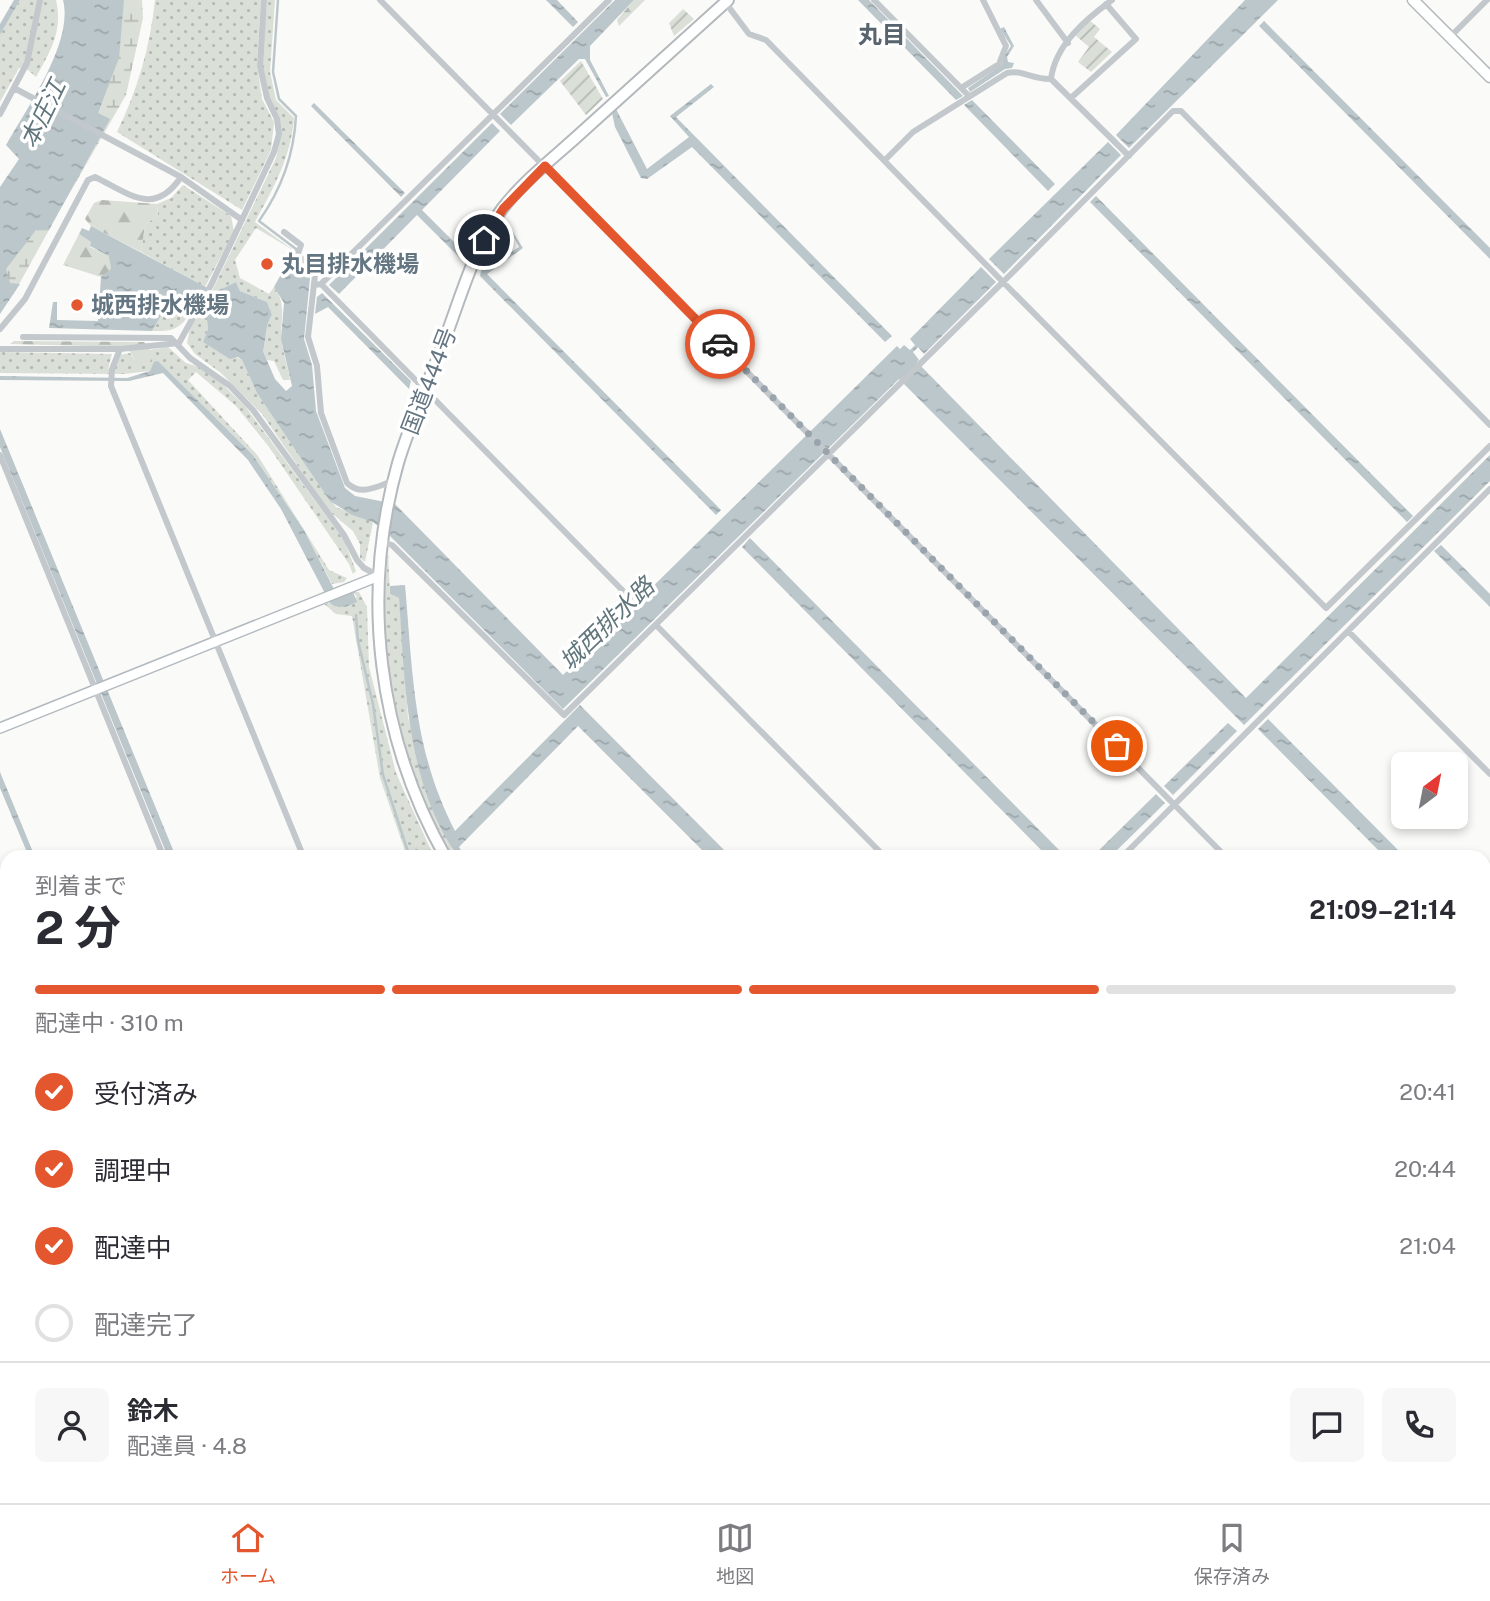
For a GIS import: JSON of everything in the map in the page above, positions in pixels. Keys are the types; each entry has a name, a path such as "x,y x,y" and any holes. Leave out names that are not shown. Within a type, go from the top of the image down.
{"highway":[{"name":"国道444号","path":"441,850 428,827 404,769 382,670 379,576 392,487 425,390 493,222 514,194 727,1"}],"main road":[{"path":"1413,0 1490,77"}],"street":[{"path":"0,114 27,63 40,0"},
{"path":"179,343 211,285 274,152 279,134 260,66 264,0"},
{"path":"380,0 1219,850"},
{"path":"318,285 609,0"},
{"path":"874,0 969,96"},
{"path":"961,88 999,64 1006,46 983,0"},
{"path":"1036,0 1068,43"},
{"path":"1450,37 1487,0"},
{"path":"727,1 749,34 766,40 1326,608 1490,446"},
{"path":"1051,79 1052,70 1068,43 1088,17 1109,2 1136,39 1072,97"},
{"path":"884,160 913,132 1007,73 1016,71 1038,81 1051,79 1129,156"},
{"path":"15,88 181,177 242,220"},
{"path":"383,540 392,545 565,715 1173,111 1181,111 1490,425"},
{"path":"0,329 25,299 89,180 95,177 150,200 161,199 181,177"},
{"path":"284,232 301,244 298,256 310,264 318,285 308,337 317,366 321,413 347,483 356,491 364,492 392,487"},
{"path":"318,285 330,293 630,598"},
{"path":"23,337 172,338 190,358 207,367 253,410 344,535 357,559 364,568 379,576"},
{"path":"0,349 120,349 179,343"},
{"path":"120,349 111,369 111,386 301,850"},
{"path":"0,455 161,850"},
{"path":"1129,850 1490,489"},
{"path":"0,728 379,576"},
{"path":"656,625 878,850"},
{"path":"1349,631 1490,774"}],"green space":[{"path":"20,0 56,0 57,31 36,77 28,70 19,68 0,102 0,35"},
{"path":"102,0 142,0 143,18 126,95 60,210"},
{"path":"155,0 261,0 257,64 262,99 274,122 271,150 242,210 117,132 142,68"},
{"path":"267,0 275,0 270,72 276,100 294,118 285,159 255,222 293,250 256,228 235,260 240,278 269,294 274,287 281,300 281,333 290,380 283,380 274,361 267,360 263,351 272,315 267,302 240,291 236,282 212,291 276,158 280,130 262,67"},
{"path":"634,0 645,0 619,26 617,20"},
{"path":"683,9 694,19 674,36 669,23"},
{"path":"1089,20 1100,29 1094,37 1112,52 1091,72 1078,62 1089,47 1075,35"},
{"path":"581,61 603,99 586,115 560,81"},
{"path":"183,185 231,216 234,231 205,287 141,252 145,225 158,215 157,204 171,198"},
{"path":"102,200 157,204 158,215 145,225 141,252 91,226 85,219 94,203"},
{"path":"44,223 49,230 13,295 0,263"},
{"path":"79,234 91,242 90,247 110,256 111,270 101,277 63,265"},
{"path":"174,294 195,305 178,327 152,331"},
{"path":"201,308 206,311 208,329 203,342 242,360 257,393 336,507 373,522 365,562 360,558 360,544 353,531 329,511 262,414 221,373 195,354 187,343 190,328"},
{"path":"14,341 144,342 154,355 148,365 136,362 127,347 10,344"},
{"path":"168,347 186,363 202,368 217,379 245,406 344,540 356,571 353,574 349,564 269,447 236,406 196,372 188,380 258,456 329,570 347,578 344,582 332,584 304,530 253,455 158,361 150,371 124,374 0,373 0,352 112,354 108,369 114,370 119,355 130,353 136,362 154,355 149,350"},
{"path":"388,551 390,594 399,598 408,718 453,850 448,850 417,785 395,709 385,631"},
{"path":"353,592 359,592 367,607 369,667 396,773 431,850 405,850 380,778 352,616 336,614 323,603 334,606 357,597"}],"water":[{"path":"14,0 20,0 0,35 0,24"},
{"name":"本庄江","path":"63,0 124,0 119,58 98,113 110,119 49,230 36,230 6,269 10,283 20,284 0,314 0,187 19,159 6,145 55,55 65,17"},
{"path":"546,0 557,0 578,22 573,27"},
{"path":"615,0 634,0 590,46 590,60 609,96 606,97 585,59 579,59 511,125 500,114"},
{"path":"858,0 869,0 963,96 956,100"},
{"path":"1245,0 1278,0 1129,148 1116,135"},
{"path":"1264,21 1490,248 1490,259 1259,26"},
{"path":"1004,27 1014,46 1007,57 1008,62 1014,63 1012,68 1005,69 970,92 968,88 1002,65 1011,46 1000,29"},
{"path":"711,84 714,87 676,117 892,336 885,342 692,147 647,179 641,178 615,127 612,113 616,109 647,169 689,137 670,116"},
{"path":"972,100 1055,184 1048,191 964,105"},
{"path":"314,103 405,193 401,197 311,106"},
{"path":"492,123 500,131 422,210 464,252 462,260 417,215 339,294 329,285"},
{"path":"1108,142 1121,155 1004,274 989,259"},
{"path":"1096,196 1413,516 1407,522 1090,202"},
{"path":"507,223 523,248 487,274 721,510 716,515 480,276 481,271 519,247"},
{"path":"91,226 215,292 236,282 240,291 267,302 272,315 263,351 275,379 286,391 292,386 281,339 284,303 274,287 290,258 308,270 310,278 304,339 312,365 316,411 345,488 355,496 395,504 563,675 897,346 900,349 904,345 910,350 915,345 910,339 981,267 996,282 924,354 918,347 913,352 919,360 917,362 1246,698 1490,455 1490,481 1244,725 899,379 563,709 388,534 373,522 352,515 330,501 257,393 242,360 238,357 230,359 203,342 208,329 206,311 174,294 152,331 49,328 53,302 57,302 57,320 98,321 101,277 111,269 109,256 90,246 91,242 79,234 82,228 89,231"},
{"path":"322,293 411,381 409,389 328,307 315,314 317,297"},
{"path":"158,361 253,455 304,530 338,597 353,592 357,602 345,607 330,603 281,509 248,460 163,373 129,381 0,380 0,376 127,378 150,371 154,362"},
{"path":"0,429 173,850 165,850 0,447"},
{"path":"750,538 1059,850 1041,850 742,547"},
{"path":"1441,545 1490,594 1490,607 1434,551"},
{"path":"405,585 413,681 423,741 441,801 455,831 580,705 724,850 702,850 578,726 459,847 461,850 454,850 428,798 418,765 403,665 399,598 390,594 390,586"},
{"path":"1268,719 1398,850 1378,850 1258,729"},
{"path":"1228,723 1237,731 1173,795 1164,786"},
{"path":"0,772 32,850 26,850 0,788"},
{"path":"1156,794 1165,803 1117,850 1099,850"}],"waterway":[{"path":"278,0 273,72 279,99 296,116 285,171 274,197 259,221 296,249 291,262"},
{"path":"356,615 358,641 373,704 383,775 407,850"}],"way so far":[{"path":"720,344 1117,746"}],"place":[{"name":"丸目排水機場","path":"267,264"},
{"name":"城西排水機場","path":"77,305"}],"district":[{"name":"丸目","path":"882,35"}],"route":[{"path":"484,240 493,222 514,194 545,166 720,344"}],"water label":[{"name":"城西排水路","path":"607,624"}]}
